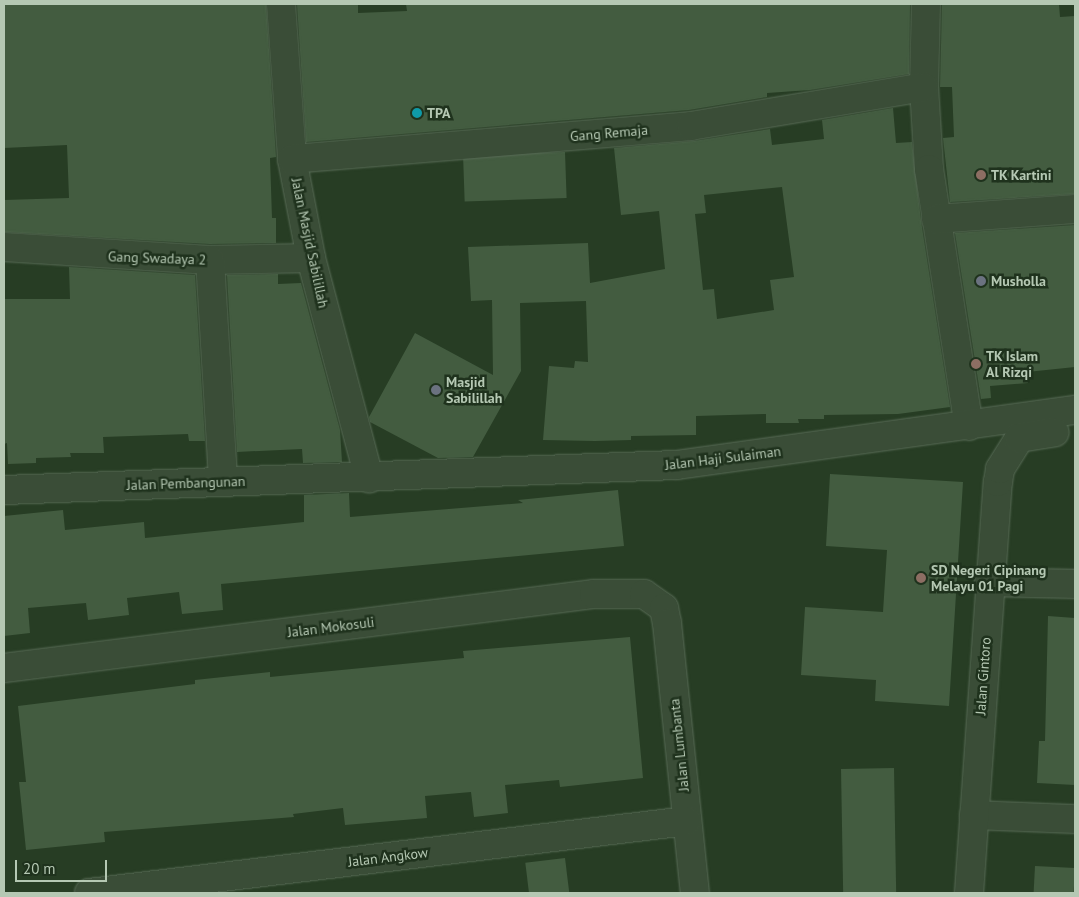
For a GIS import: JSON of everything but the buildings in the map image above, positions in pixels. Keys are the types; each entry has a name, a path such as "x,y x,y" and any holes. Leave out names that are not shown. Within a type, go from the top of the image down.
{"street":[{"name":"Jalan Masjid Sabilillah","path":"281,4 292,159 311,258 369,478"},
{"path":"926,4 924,87 929,169 969,426"},
{"name":"Gang Remaja","path":"292,159 691,126 924,87"},
{"path":"936,219 1075,209"},
{"name":"Gang Swadaya 2","path":"4,247 210,260 311,258"},
{"path":"210,260 223,481"},
{"name":"Jalan Haji Sulaiman","path":"369,478 677,465 1075,410"},
{"name":"Jalan Gintoro","path":"969,893 989,582 1000,469 1007,462 1019,438 1075,429"},
{"name":"Jalan Pembangunan","path":"4,490 223,481 369,478"},
{"path":"989,582 1075,584"},
{"name":"Jalan Mokosuli","path":"4,668 614,592 644,594 657,600"},
{"name":"Jalan Lumbanta","path":"657,600 664,608 667,623 695,893"},
{"path":"974,815 1075,819"},
{"name":"Jalan Angkow","path":"89,893 687,821"}],"place":[{"name":"TPA","path":"417,113"},
{"name":"TK Kartini","path":"981,175"},
{"name":"Musholla","path":"981,281"},
{"name":"TK Islam Al Rizqi","path":"976,364"},
{"name":"Masjid Sabilillah","path":"436,390"},
{"name":"SD Negeri Cipinang Melayu 01 Pagi","path":"921,578"}]}
